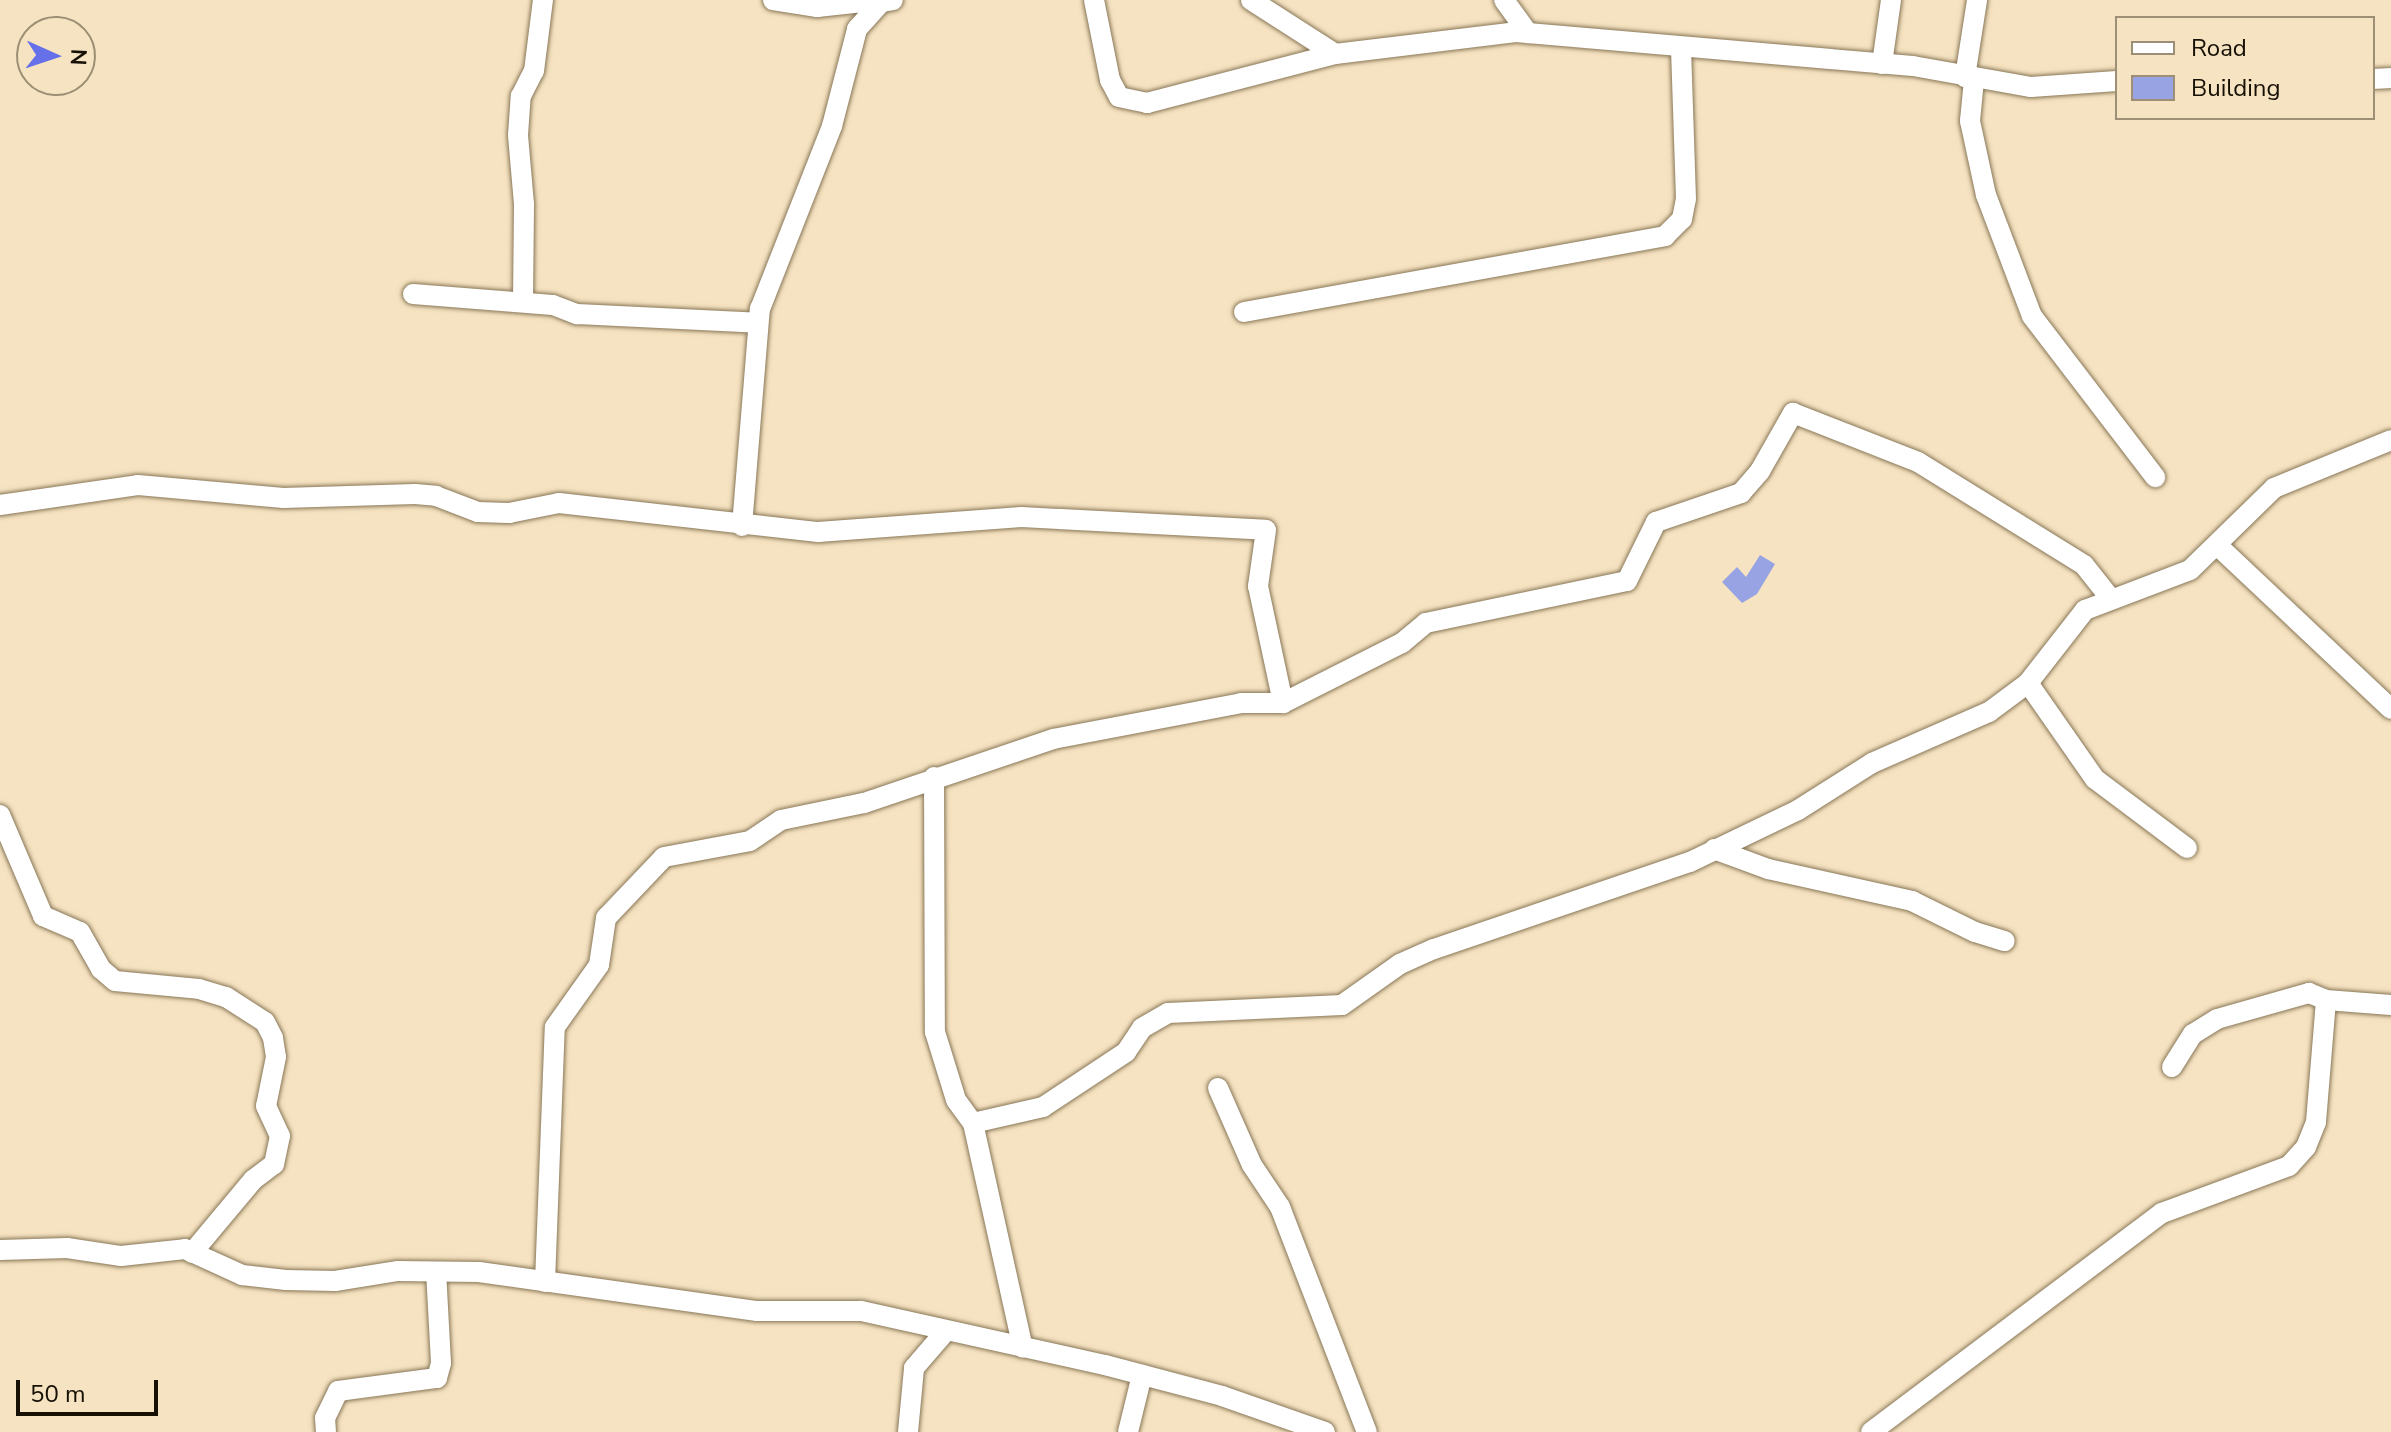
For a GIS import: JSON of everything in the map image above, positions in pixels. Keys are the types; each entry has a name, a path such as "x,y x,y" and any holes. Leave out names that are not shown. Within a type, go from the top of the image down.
{"street":[{"path":"523,301 524,204 518,135 521,96 534,71 543,0"},
{"path":"773,0 817,7 885,1"},
{"path":"1094,0 1110,80 1119,97 1147,103 1335,54 1528,33 1882,64 2031,87 2115,81"},
{"path":"1251,0 1335,54"},
{"path":"1504,0 1528,33"},
{"path":"1882,64 1891,0"},
{"path":"1977,0 1970,78 1970,121 1986,195 2032,316 2155,477"},
{"path":"742,526 758,323 832,126 857,29 885,1"},
{"path":"1244,312 1665,236 1682,219 1686,199 1681,48"},
{"path":"413,294 523,301 577,314 758,323"},
{"path":"545,1282 555,1027 599,965 606,918 664,857 750,841 781,820 864,803 934,777 1091,730 1241,703 1283,703 1402,643 1426,623 1627,581 1656,522 1741,493 1793,413 1918,462 2084,565 2111,599"},
{"path":"973,1123 1043,1107 1126,1052 1142,1028 1168,1013 1342,1005 1400,964 1434,949 1690,862 1798,810 1872,763 1989,712 2028,683 2085,610 2190,570 2274,488 2391,440"},
{"path":"0,505 138,485 283,498 436,496 478,512 509,513 559,503 742,526 818,532 1021,517 1266,530 1258,586 1283,703"},
{"path":"2217,545 2257,589 2301,622 2391,709"},
{"path":"2028,683 2095,779 2187,848"},
{"path":"934,777 935,1032 956,1100 973,1123 1023,1348"},
{"path":"0,815 43,916 80,932 101,969 115,981 199,989 226,997 265,1022 273,1038 276,1057 266,1106 280,1136 274,1164 253,1180 192,1253"},
{"path":"1714,849 1768,869 1912,901 1975,932 2005,941"},
{"path":"2172,1067 2193,1034 2217,1019 2309,993 2326,1000 2391,1005"},
{"path":"1871,1432 2162,1213 2289,1166 2306,1147 2316,1122 2326,1000"},
{"path":"1218,1088 1252,1165 1280,1207 1367,1432"},
{"path":"0,1250 192,1253 242,1275 286,1280 335,1281 398,1271 436,1272 545,1282 757,1311 861,1311 1142,1375 1325,1432"},
{"path":"326,1432 325,1418 338,1391 437,1378 441,1363 436,1272"},
{"path":"908,1432 914,1368 945,1332"},
{"path":"1128,1432 1142,1375"}],"building":[{"path":"1760,555 1775,564 1757,594 1742,603 1722,582 1737,567 1746,577"}]}
